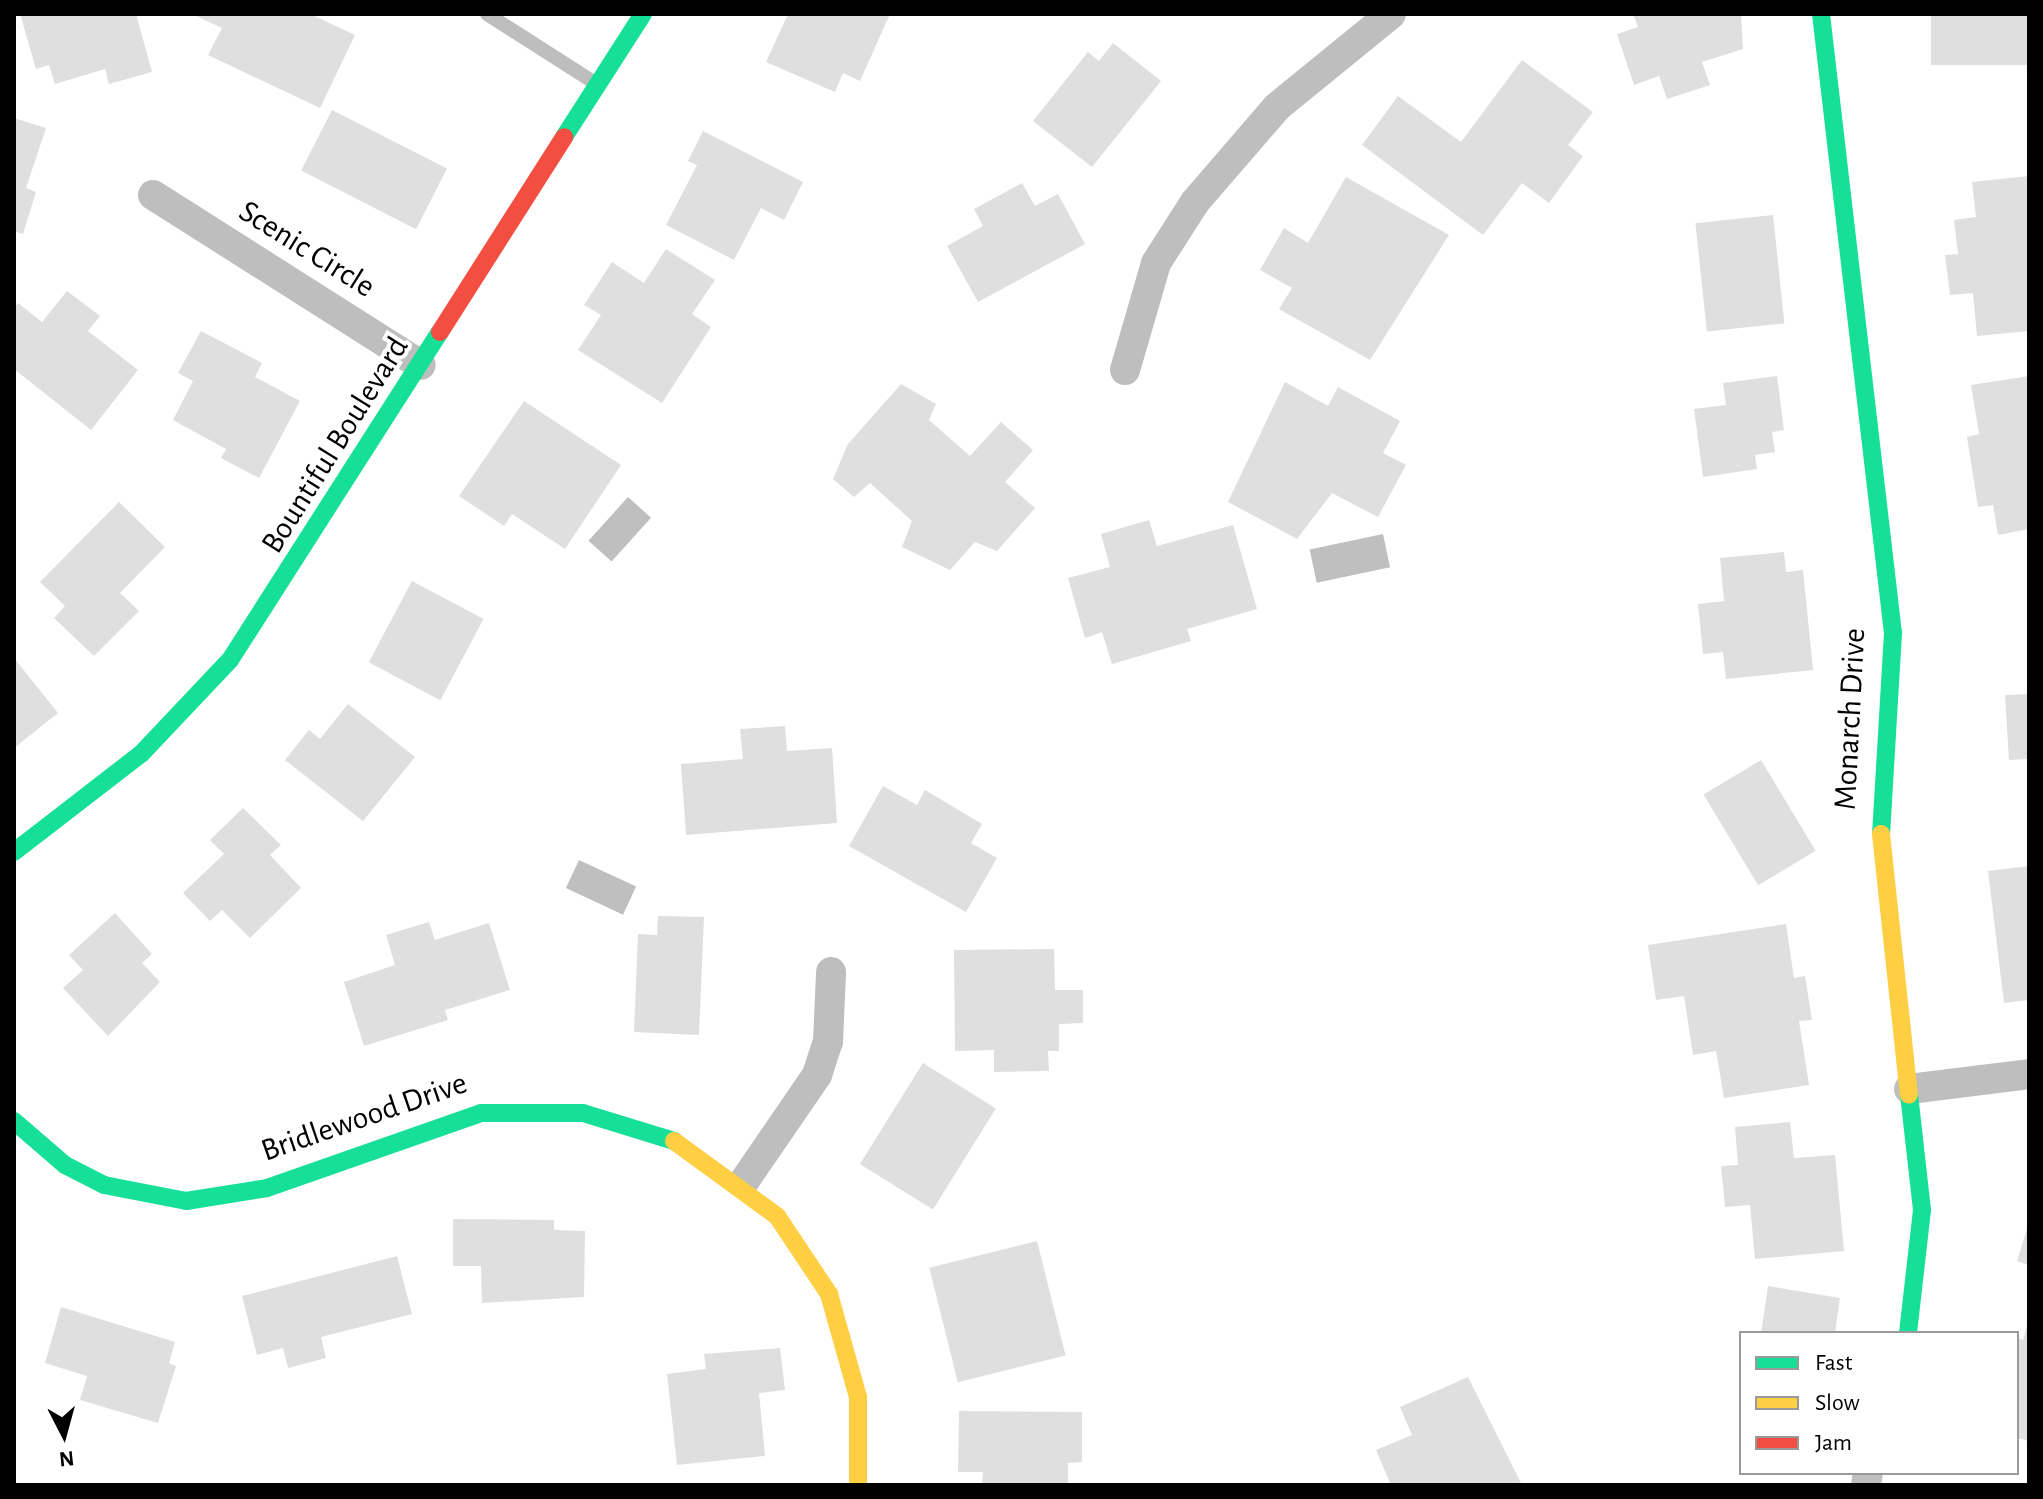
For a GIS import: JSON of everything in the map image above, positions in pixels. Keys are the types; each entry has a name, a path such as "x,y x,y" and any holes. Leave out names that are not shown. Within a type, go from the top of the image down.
{"street":[{"name":"Bountiful Boulevard","path":"14,852 141,754 230,660 643,14"},
{"path":"1125,370 1156,263 1195,202 1277,107 1391,14"},
{"name":"Monarch Drive","path":"1821,14 1893,633 1881,851 1922,1223 1908,1331"},
{"name":"Scenic Circle","path":"153,195 421,365"},
{"path":"743,1183 817,1075 828,1042 831,972"},
{"path":"1909,1089 2029,1074"},
{"name":"Bridlewood Drive","path":"14,1121 65,1165 104,1185 186,1201 267,1188 449,1120 514,1110 583,1113 648,1129 743,1183 796,1241 843,1326 858,1397 858,1485"}],"lane":[{"path":"487,14 598,85"}],"shaded area":[{"path":"628,497 651,518 612,562 589,541"},
{"path":"1383,534 1390,567 1317,583 1310,550"},
{"path":"579,860 636,887 623,915 566,888"}],"building":[{"path":"20,14 136,14 152,72 109,84 105,69 55,84 49,65 36,69"},
{"path":"192,14 310,14 355,35 320,108 208,55 222,28"},
{"path":"788,14 890,14 860,81 843,73 835,92 766,62"},
{"path":"1633,14 1741,14 1743,49 1702,62 1710,85 1667,99 1659,76 1634,85 1617,34 1638,27"},
{"path":"1931,14 2029,14 2029,65 1931,65"},
{"path":"1113,43 1161,81 1092,167 1033,121 1088,52 1099,61"},
{"path":"1522,60 1593,112 1568,145 1583,156 1549,203 1522,183 1483,235 1362,145 1398,96 1461,142"},
{"path":"332,110 447,169 416,229 301,171"},
{"path":"14,118 46,128 26,188 36,192 23,234 14,231"},
{"path":"703,131 803,182 784,220 761,208 734,260 666,225 697,165 688,161"},
{"path":"2029,176 2029,331 1977,336 1973,293 1950,295 1945,255 1958,254 1954,220 1976,217 1972,182"},
{"path":"1346,177 1449,235 1370,360 1279,309 1292,288 1260,270 1284,228 1308,243"},
{"path":"1022,183 1035,206 1058,194 1085,244 978,302 947,246 983,226 974,209"},
{"path":"1773,215 1784,323 1707,332 1695,223"},
{"path":"666,249 715,280 692,314 711,327 662,403 578,350 601,315 584,305 612,262 644,283"},
{"path":"67,291 100,316 88,331 138,370 91,430 14,369 14,308 18,303 42,322"},
{"path":"201,331 262,363 255,377 300,401 259,478 221,458 226,449 173,420 193,381 178,373"},
{"path":"1777,376 1784,430 1772,432 1775,452 1755,455 1757,469 1703,477 1694,409 1726,405 1723,383"},
{"path":"2029,376 2029,529 1998,535 1993,505 1978,507 1967,437 1979,434 1971,385"},
{"path":"1285,382 1328,406 1338,387 1400,421 1383,453 1406,465 1378,517 1332,493 1297,539 1228,502"},
{"path":"901,384 936,404 929,420 970,456 1001,422 1033,450 1005,482 1035,508 997,551 975,542 950,570 902,547 912,521 870,483 854,497 833,479 848,444"},
{"path":"524,401 621,465 565,549 512,514 504,526 459,496"},
{"path":"119,502 165,547 120,593 139,611 94,656 54,618 65,606 40,582"},
{"path":"1149,520 1157,546 1233,525 1257,609 1187,629 1191,641 1112,664 1102,632 1085,638 1068,578 1110,567 1101,534"},
{"path":"1784,552 1786,572 1803,570 1813,670 1726,679 1723,652 1703,654 1698,604 1724,601 1720,558"},
{"path":"412,581 484,619 440,700 369,662"},
{"path":"14,658 58,713 14,748"},
{"path":"2029,694 2029,759 2009,760 2005,695"},
{"path":"348,704 415,757 363,821 285,760 309,730 320,739"},
{"path":"785,726 787,751 832,748 837,823 686,835 681,764 743,759 740,729"},
{"path":"1761,760 1816,851 1758,885 1704,795"},
{"path":"883,786 917,805 925,790 982,824 971,843 997,858 966,912 849,846"},
{"path":"243,808 281,845 270,855 301,888 250,938 222,910 210,921 183,893 224,854 210,840"},
{"path":"2029,866 2029,1000 2004,1003 1988,871"},
{"path":"115,913 152,954 142,963 160,982 108,1036 63,988 83,970 69,955"},
{"path":"658,916 704,917 699,1035 634,1032 638,934 657,935"},
{"path":"429,922 435,940 489,923 510,990 445,1010 448,1020 364,1046 344,982 395,965 386,935"},
{"path":"1786,924 1794,978 1805,976 1812,1020 1799,1021 1809,1085 1724,1098 1716,1051 1693,1055 1684,996 1656,1000 1648,945"},
{"path":"1054,949 1055,990 1083,990 1083,1023 1059,1024 1059,1051 1048,1051 1049,1071 994,1072 994,1050 955,1051 954,950"},
{"path":"923,1063 996,1109 933,1209 860,1164"},
{"path":"1790,1122 1794,1158 1835,1155 1844,1251 1755,1259 1750,1205 1725,1207 1721,1166 1738,1165 1735,1127"},
{"path":"453,1219 554,1220 554,1230 585,1231 584,1297 482,1303 481,1266 453,1266"},
{"path":"2029,1225 2029,1265 2017,1261"},
{"path":"1037,1241 1066,1355 958,1382 929,1268"},
{"path":"397,1256 412,1314 321,1337 326,1358 288,1368 283,1348 257,1355 242,1296"},
{"path":"1768,1286 1840,1298 1835,1331 1761,1331"},
{"path":"61,1307 175,1342 169,1363 176,1366 158,1423 80,1400 87,1376 45,1363"},
{"path":"2029,1323 2029,1441 2019,1438 2019,1339 2023,1340"},
{"path":"780,1348 785,1390 759,1393 765,1456 677,1465 667,1374 706,1369 704,1354"},
{"path":"1468,1377 1522,1485 1391,1485 1376,1450 1412,1435 1400,1407"},
{"path":"959,1411 1082,1412 1082,1462 1068,1463 1068,1485 982,1485 983,1472 958,1472"}],"traffic: fast":[{"path":"564,137 643,14"},
{"path":"1821,14 1893,633 1881,834"},
{"path":"14,852 141,754 230,660 440,332"},
{"path":"1908,1331 1922,1210 1909,1094"},
{"path":"14,1121 65,1165 104,1185 186,1201 267,1188 481,1113 583,1113 674,1141"}],"traffic: slow":[{"path":"1881,834 1909,1094"},
{"path":"674,1141 777,1216 829,1294 858,1397 858,1485"}],"traffic: jam":[{"path":"440,332 564,137"}]}
